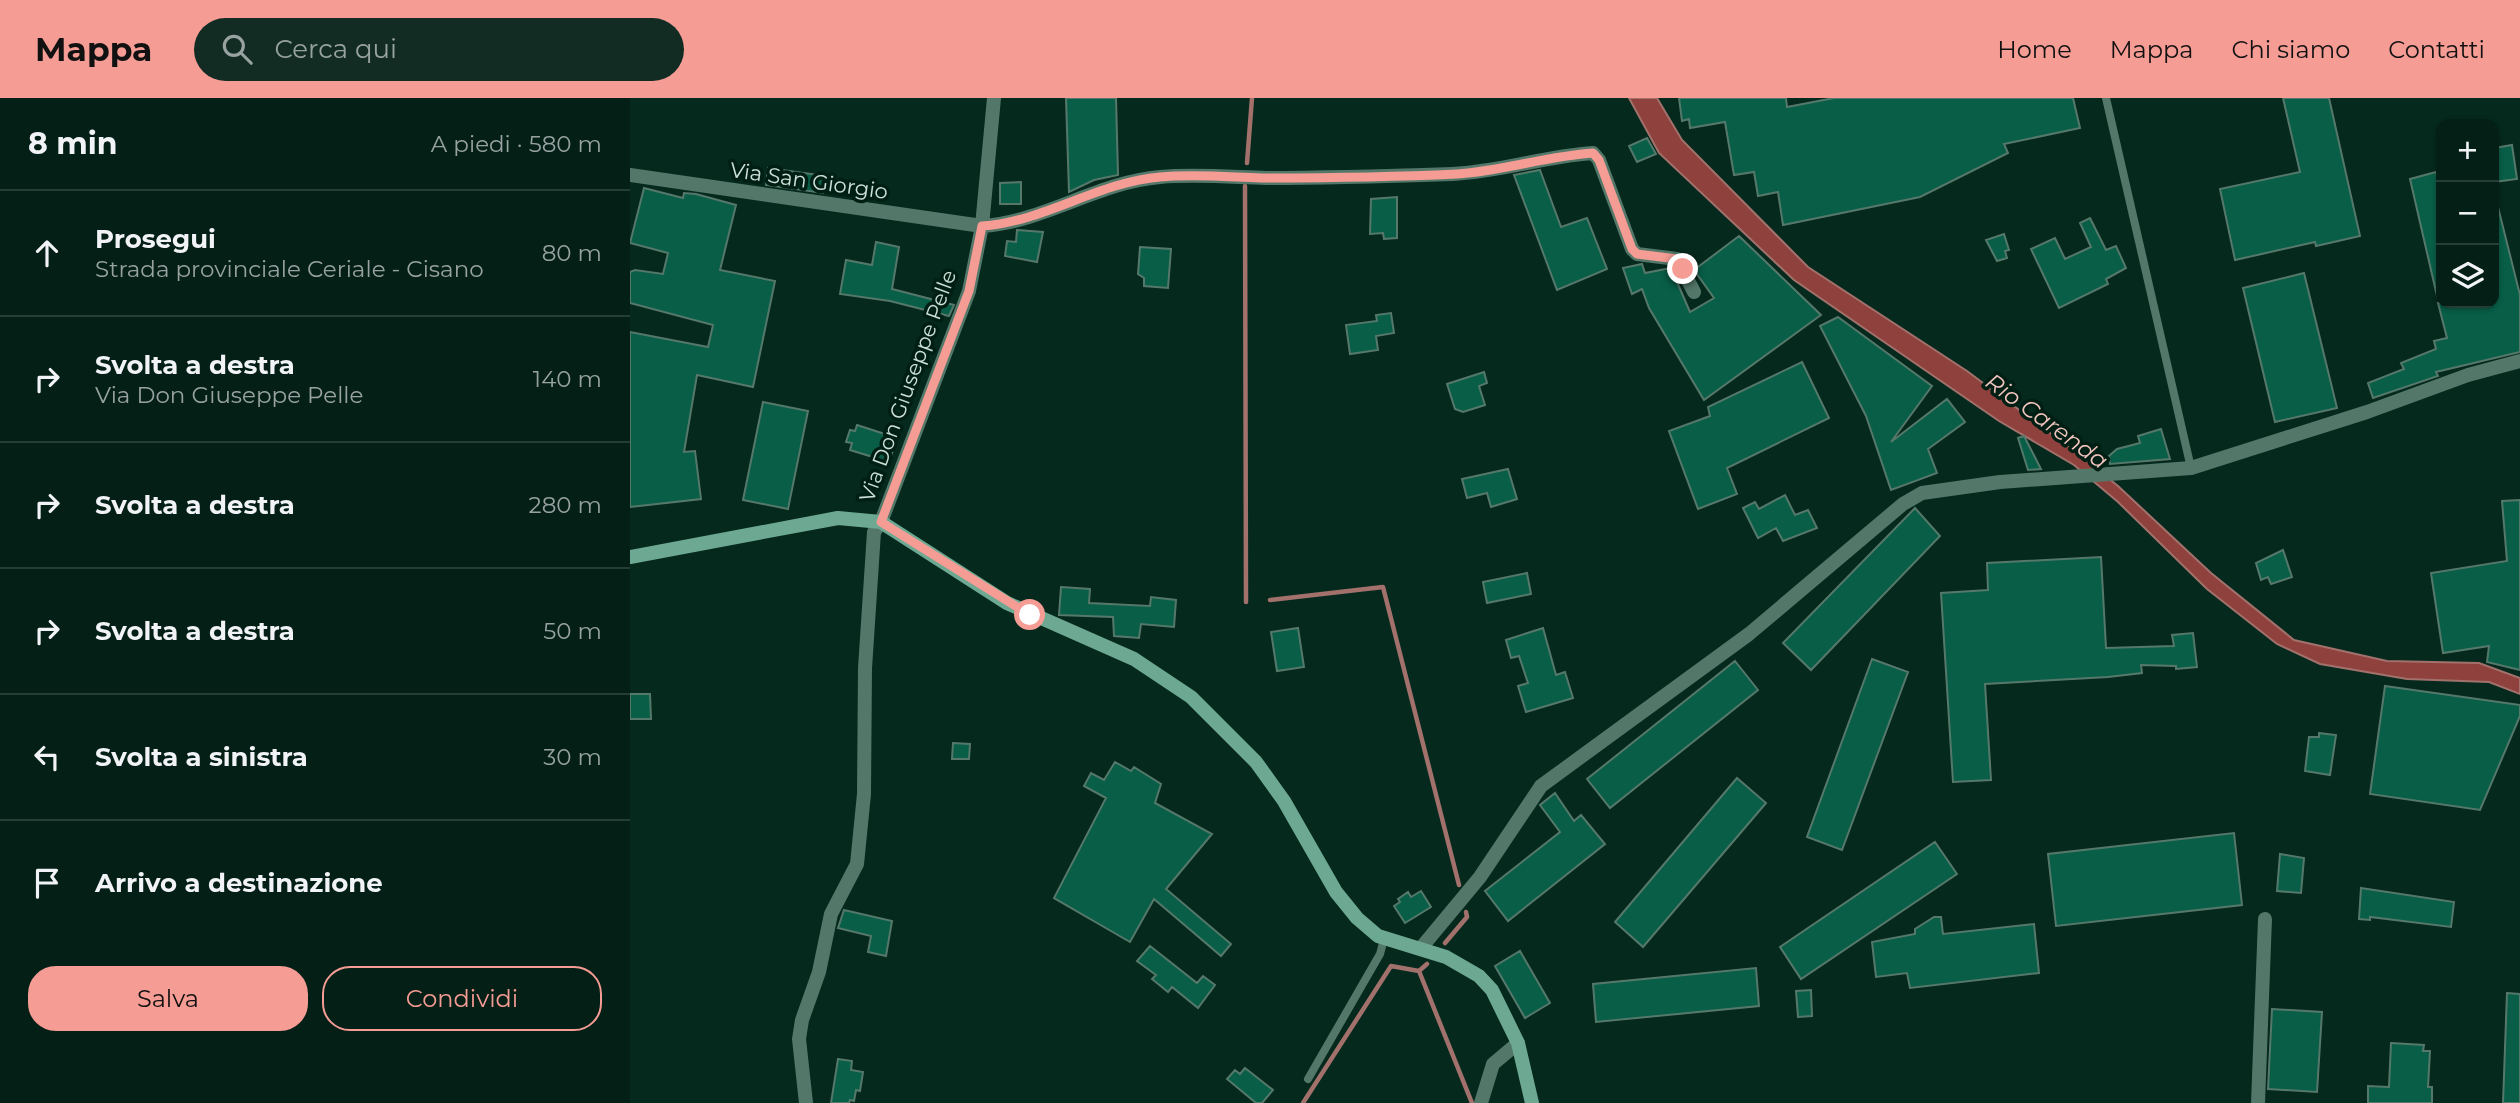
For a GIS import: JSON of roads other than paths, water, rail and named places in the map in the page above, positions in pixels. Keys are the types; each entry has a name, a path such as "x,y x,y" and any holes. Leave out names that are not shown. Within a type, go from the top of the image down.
{"main road":[{"path":"630,557 838,517 881,522 1007,603 1134,659 1191,697 1256,762 1284,801 1336,892 1357,918 1384,939 1421,948 1467,967 1492,990 1518,1043 1532,1103"}],"street":[{"name":"Via Don Giuseppe Pelle","path":"806,1103 799,1039 802,1020 819,972 831,914 857,864 864,794 866,654 874,532 881,522 969,291 982,226 994,98"},
{"name":"Via San Giorgio","path":"630,175 982,226 1011,222 1111,188 1161,177 1340,178 1456,174 1492,171 1563,155 1593,153 1599,160 1632,249 1637,254 1677,259 1694,292"},
{"path":"1421,948 1480,877 1541,786 1749,634 1903,504 1922,494 1935,491 2000,482 2191,468 2520,360"},
{"path":"2258,1103 2264,919"},
{"path":"1481,1103 1493,1064 1518,1043"}],"lane":[{"path":"2106,98 2191,468"},
{"path":"1308,1079 1380,954 1384,939"}],"waterway":[{"path":"1247,163 1252,98"},
{"path":"1245,186 1246,602"},
{"path":"1270,600 1383,587 1459,885"},
{"name":"Rio Carenda","path":"1445,943 1467,917 1466,912"},
{"name":"Rio Carenda","path":"1419,971 1427,964"},
{"path":"1303,1103 1391,966 1419,971"},
{"path":"1419,971 1472,1103"}]}
